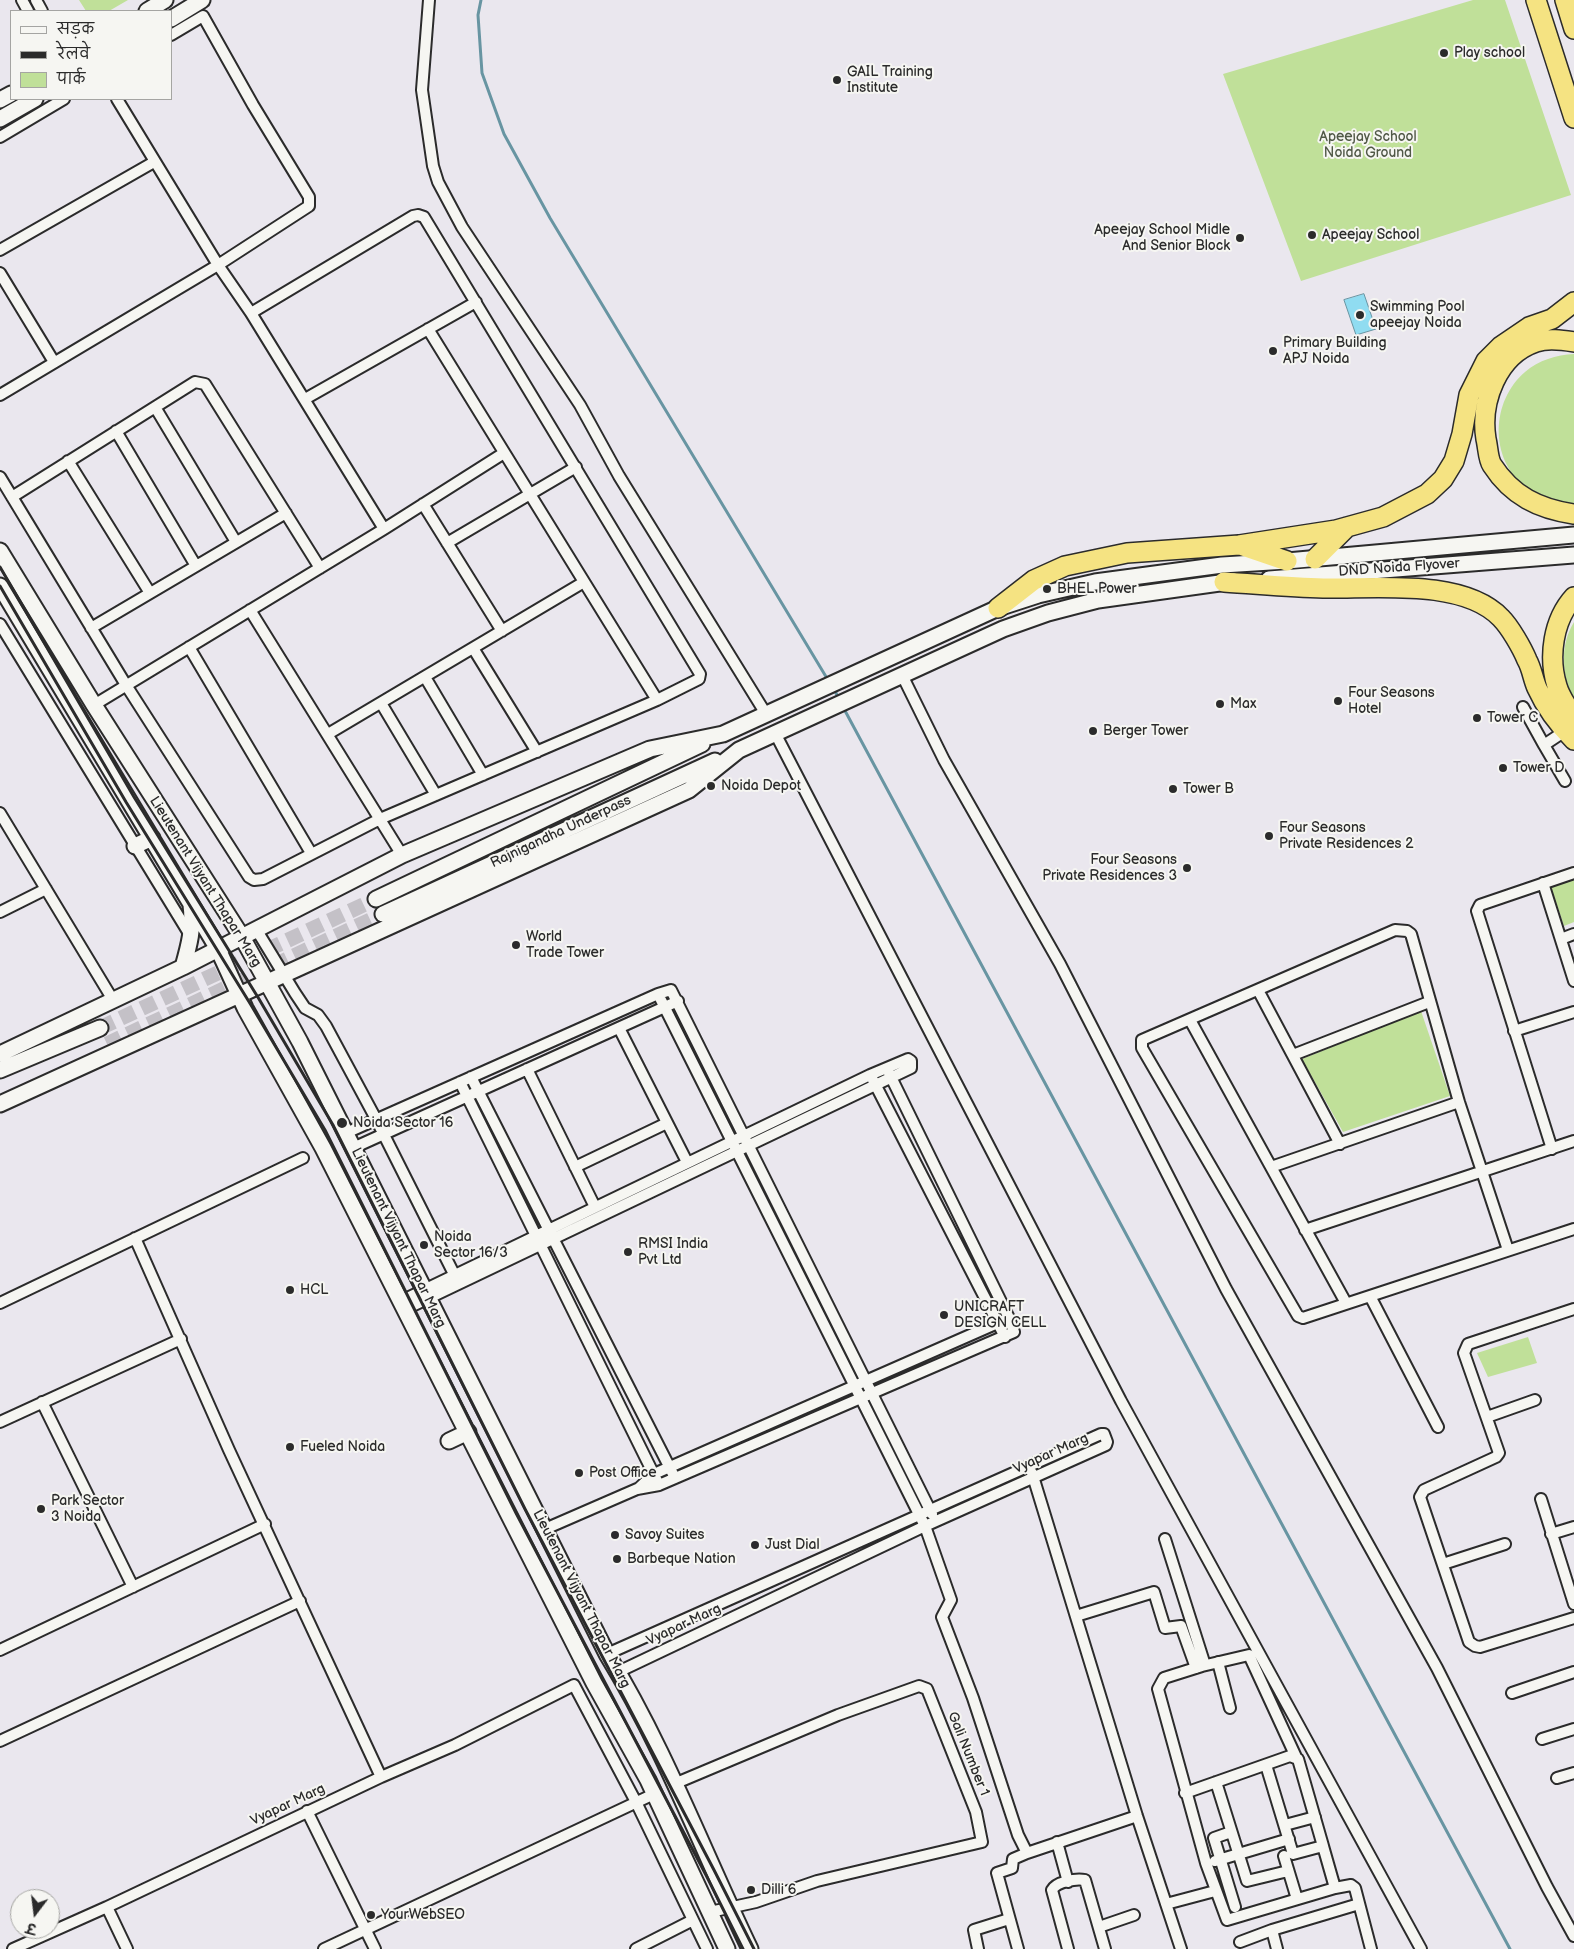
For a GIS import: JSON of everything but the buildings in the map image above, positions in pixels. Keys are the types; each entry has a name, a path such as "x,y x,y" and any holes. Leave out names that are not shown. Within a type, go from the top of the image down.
{"highway":[{"path":"1536,0 1574,118"},
{"path":"1565,0 1574,29"},
{"path":"998,608 1034,580 1065,566 1128,554 1239,545 1336,530 1383,517 1427,494 1443,479 1454,461 1462,434 1469,395 1486,361 1501,346 1529,327 1552,319 1574,302"},
{"path":"1574,342 1558,339 1536,342 1517,353 1502,367 1490,389 1485,411 1486,434 1491,464 1518,495 1552,511 1574,514"},
{"path":"1315,559 1347,527"},
{"path":"1239,545 1287,561"},
{"path":"1224,582 1322,588 1437,590 1486,605 1502,619 1528,660 1537,689 1558,724 1571,730"},
{"path":"1571,730 1557,688 1553,664 1554,637 1562,615 1574,597"}],"main road":[{"path":"149,10 165,0"},
{"path":"172,18 202,0"},
{"path":"0,119 33,100"},
{"name":"DND Noida Flyover","path":"723,734 998,608 1038,595 1096,582 1222,564 1315,559 1574,535"},
{"name":"Lieutenant Vijyant Thapar Marg","path":"0,551 94,705 242,937 300,1042 674,1784 750,1949"},
{"name":"DND Noida Flyover","path":"739,750 1003,629 1048,613 1098,600 1224,582 1574,555"},
{"name":"Lieutenant Vijyant Thapar Marg","path":"0,586 218,949 238,995 323,1148 594,1683 654,1794 727,1949"},
{"path":"0,1054 183,967 402,855 650,749 723,734"},
{"name":"Rajnigandha Underpass","path":"376,899 723,734"},
{"path":"0,1104 689,790 739,750"},
{"name":"Rajnigandha Underpass","path":"383,914 739,750"},
{"path":"135,846 152,838"},
{"path":"183,967 193,921 190,901"},
{"path":"0,1070 100,1028"},
{"path":"0,1092 107,1044"},
{"path":"449,1441 468,1432"}],"street":[{"path":"429,0 422,90 432,166 438,182 462,227 580,405 619,476 771,712"},
{"path":"0,395 218,265 309,206 310,197 253,105 203,16 172,34"},
{"path":"0,137 62,100"},
{"path":"118,100 218,265 251,313 384,528"},
{"path":"0,250 154,162"},
{"path":"0,477 126,685 249,877 254,880 259,880 380,819 697,682 700,674 424,217 413,216 251,313"},
{"path":"0,273 54,362"},
{"path":"305,399 476,302"},
{"path":"428,329 657,700"},
{"path":"12,497 195,382 205,384 320,568"},
{"path":"155,407 236,542"},
{"path":"116,432 196,566"},
{"path":"94,705 320,568 504,453"},
{"path":"68,461 150,593"},
{"path":"447,543 576,468"},
{"path":"423,504 502,631"},
{"path":"92,628 286,513"},
{"path":"328,734 584,582"},
{"path":"250,610 402,855"},
{"path":"17,614 0,623 191,936"},
{"path":"189,647 311,853"},
{"path":"473,648 537,752"},
{"path":"425,677 483,775"},
{"path":"897,677 1060,964 1226,1289 1437,1668 1574,1936"},
{"path":"381,703 436,795"},
{"path":"1523,707 1565,780"},
{"path":"781,730 1121,1401 1421,1949"},
{"path":"1544,746 1571,730"},
{"path":"0,813 113,1000"},
{"path":"1552,1148 1477,911 1480,906 1574,873"},
{"path":"1543,883 1574,981"},
{"path":"0,912 46,889"},
{"path":"256,929 283,975 306,1008 314,1011 322,1020 376,1119 456,1279"},
{"path":"1508,1250 1459,1102 1411,934 1406,931 1395,930 1190,1020 1144,1038 1141,1044 1142,1048 1295,1315 1303,1318 1508,1250 1573,1231"},
{"path":"1561,939 1574,934"},
{"path":"346,1133 658,994 672,990 936,1521"},
{"path":"1258,990 1340,1144"},
{"path":"658,994 925,1526 951,1600 942,1617 973,1698 1018,1835 1028,1853"},
{"path":"353,1148 678,1001"},
{"path":"1293,1055 1429,1002"},
{"path":"1514,1031 1574,1012"},
{"path":"1190,1020 1346,1303"},
{"path":"619,1028 687,1162"},
{"path":"528,1069 595,1206"},
{"path":"747,1140 870,1074 889,1072"},
{"path":"403,1305 734,1146 875,1085 889,1072"},
{"path":"545,1529 637,1489 659,1485 1013,1334 1014,1331 1009,1318 889,1072"},
{"path":"870,1074 1005,1337"},
{"path":"471,1077 675,1478"},
{"path":"460,1082 659,1485"},
{"path":"1271,1167 1459,1102"},
{"path":"575,1167 667,1123"},
{"path":"1306,1230 1574,1141"},
{"path":"551,1233 595,1206 687,1162 734,1146"},
{"path":"0,1303 303,1158"},
{"path":"135,1238 229,1450 381,1777"},
{"path":"1370,1296 1438,1427"},
{"path":"1574,1309 1466,1346 1464,1353 1499,1450 1498,1455 1424,1490 1420,1497 1469,1642 1475,1646 1480,1646 1574,1618"},
{"path":"637,1489 654,1474 1009,1318"},
{"path":"585,1336 599,1329"},
{"path":"0,1422 181,1339"},
{"path":"1487,1417 1535,1400"},
{"path":"42,1402 133,1587"},
{"path":"626,1418 641,1410"},
{"name":"Vyapar Marg","path":"609,1653 1030,1465 1104,1434 1107,1442 1106,1445 925,1526 618,1672"},
{"path":"1030,1465 1137,1816 1181,1949"},
{"path":"1541,1499 1574,1604"},
{"path":"0,1650 265,1524"},
{"path":"1551,1534 1574,1527"},
{"path":"1165,1539 1204,1660 1199,1667"},
{"path":"1443,1564 1505,1544"},
{"path":"1076,1616 1154,1592 1165,1628 1181,1626 1199,1667"},
{"path":"1,1738 300,1601"},
{"path":"1335,1888 1298,1759 1249,1655 1164,1678 1158,1689 1185,1793 1215,1891 1228,1920 1349,1884 1353,1886 1371,1949"},
{"path":"1218,1662 1230,1708"},
{"path":"1512,1693 1574,1672"},
{"name":"Vyapar Marg","path":"13,1949 455,1744 574,1685 636,1802"},
{"name":"Gali Number 1","path":"674,1784 838,1715 919,1686 927,1689 976,1812 982,1842 818,1881 756,1902 731,1908"},
{"path":"1542,1739 1574,1729"},
{"path":"1185,1793 1290,1756 1296,1757"},
{"path":"1266,1765 1294,1854 1323,1846"},
{"path":"1557,1778 1574,1773"},
{"path":"1216,1782 1247,1882 1288,1871"},
{"path":"324,1949 654,1794"},
{"path":"636,1802 707,1949"},
{"path":"307,1811 375,1949"},
{"path":"1018,1949 996,1873 1012,1868 1013,1859 1057,1842 1137,1816"},
{"path":"1285,1825 1315,1817"},
{"path":"1232,1832 1214,1838 1235,1907"},
{"path":"1206,1863 1289,1838"},
{"path":"1057,1842 1068,1882"},
{"path":"1284,1856 1297,1899"},
{"path":"1068,1949 1052,1890 1056,1885 1079,1878 1085,1880 1105,1949"},
{"path":"1166,1904 1215,1891"},
{"path":"1240,1942 1272,1930 1359,1904"},
{"path":"107,1907 127,1949"},
{"path":"710,1912 731,1908"},
{"path":"1099,1928 1134,1916"},
{"path":"978,1949 974,1930 1009,1919"},
{"path":"636,1949 693,1920"},
{"path":"1272,1930 1277,1949"}],"green space":[{"path":"79,0 128,0 111,10 85,10"},
{"name":"Apeejay School Noida Ground","path":"1473,0 1505,0 1571,195 1301,281 1223,74"},
{"path":"1574,354 1574,505 1542,497 1530,491 1513,475 1505,461 1500,446 1499,429 1501,413 1506,398 1514,384 1525,372 1536,364 1548,359"},
{"path":"1574,622 1574,700 1567,681 1564,651"},
{"path":"1574,879 1574,922 1564,926 1551,887"},
{"path":"1421,1011 1450,1096 1343,1132 1302,1059"},
{"path":"1528,1337 1537,1363 1488,1377 1477,1353"}],"water":[{"name":"Swimming Pool apeejay Noida","path":"1364,294 1376,329 1356,335 1344,300"}],"waterway":[{"path":"481,0 478,15 482,73 504,134 550,218 828,680"},
{"path":"833,687 839,699"},
{"path":"843,707 1510,1949"}],"tunnel":[{"path":"100,1028 376,899"},
{"path":"107,1044 383,914"}],"railway":[{"path":"0,567 134,797 259,999 333,1125 525,1509 754,1949"},
{"path":"0,586 126,802 251,1005 325,1130 516,1513 743,1949"}],"place":[{"name":"Play school","path":"1444,53"},
{"name":"GAIL Training Institute","path":"837,80"},
{"name":"Apeejay School","path":"1312,235"},
{"name":"Apeejay School Midle And Senior Block","path":"1240,238"},
{"name":"Swimming Pool apeejay Noida","path":"1360,315"},
{"name":"Primary Building APJ Noida","path":"1273,351"},
{"name":"BHEL Power","path":"1047,589"},
{"name":"Four Seasons Hotel","path":"1338,701"},
{"name":"Max","path":"1220,704"},
{"name":"Tower C","path":"1477,718"},
{"name":"Berger Tower","path":"1093,731"},
{"name":"Tower D","path":"1503,768"},
{"name":"Noida Depot","path":"711,786"},
{"name":"Tower B","path":"1173,789"},
{"name":"Four Seasons Private Residences 2","path":"1269,836"},
{"name":"Four Seasons Private Residences 3","path":"1187,868"},
{"name":"World Trade Tower","path":"516,945"},
{"name":"Noida Sector 16","path":"342,1123"},
{"name":"Noida Sector 16/3","path":"424,1245"},
{"name":"RMSI India Pvt Ltd","path":"628,1252"},
{"name":"HCL","path":"290,1290"},
{"name":"UNICRAFT DESIGN CELL","path":"944,1315"},
{"name":"Fueled Noida","path":"290,1447"},
{"name":"Post Office","path":"579,1473"},
{"name":"Park Sector 3 Noida","path":"41,1509"},
{"name":"Savoy Suites","path":"615,1535"},
{"name":"Just Dial","path":"755,1545"},
{"name":"Barbeque Nation","path":"617,1559"},
{"name":"Dilli 6","path":"751,1890"},
{"name":"YourWebSEO","path":"371,1915"}]}
